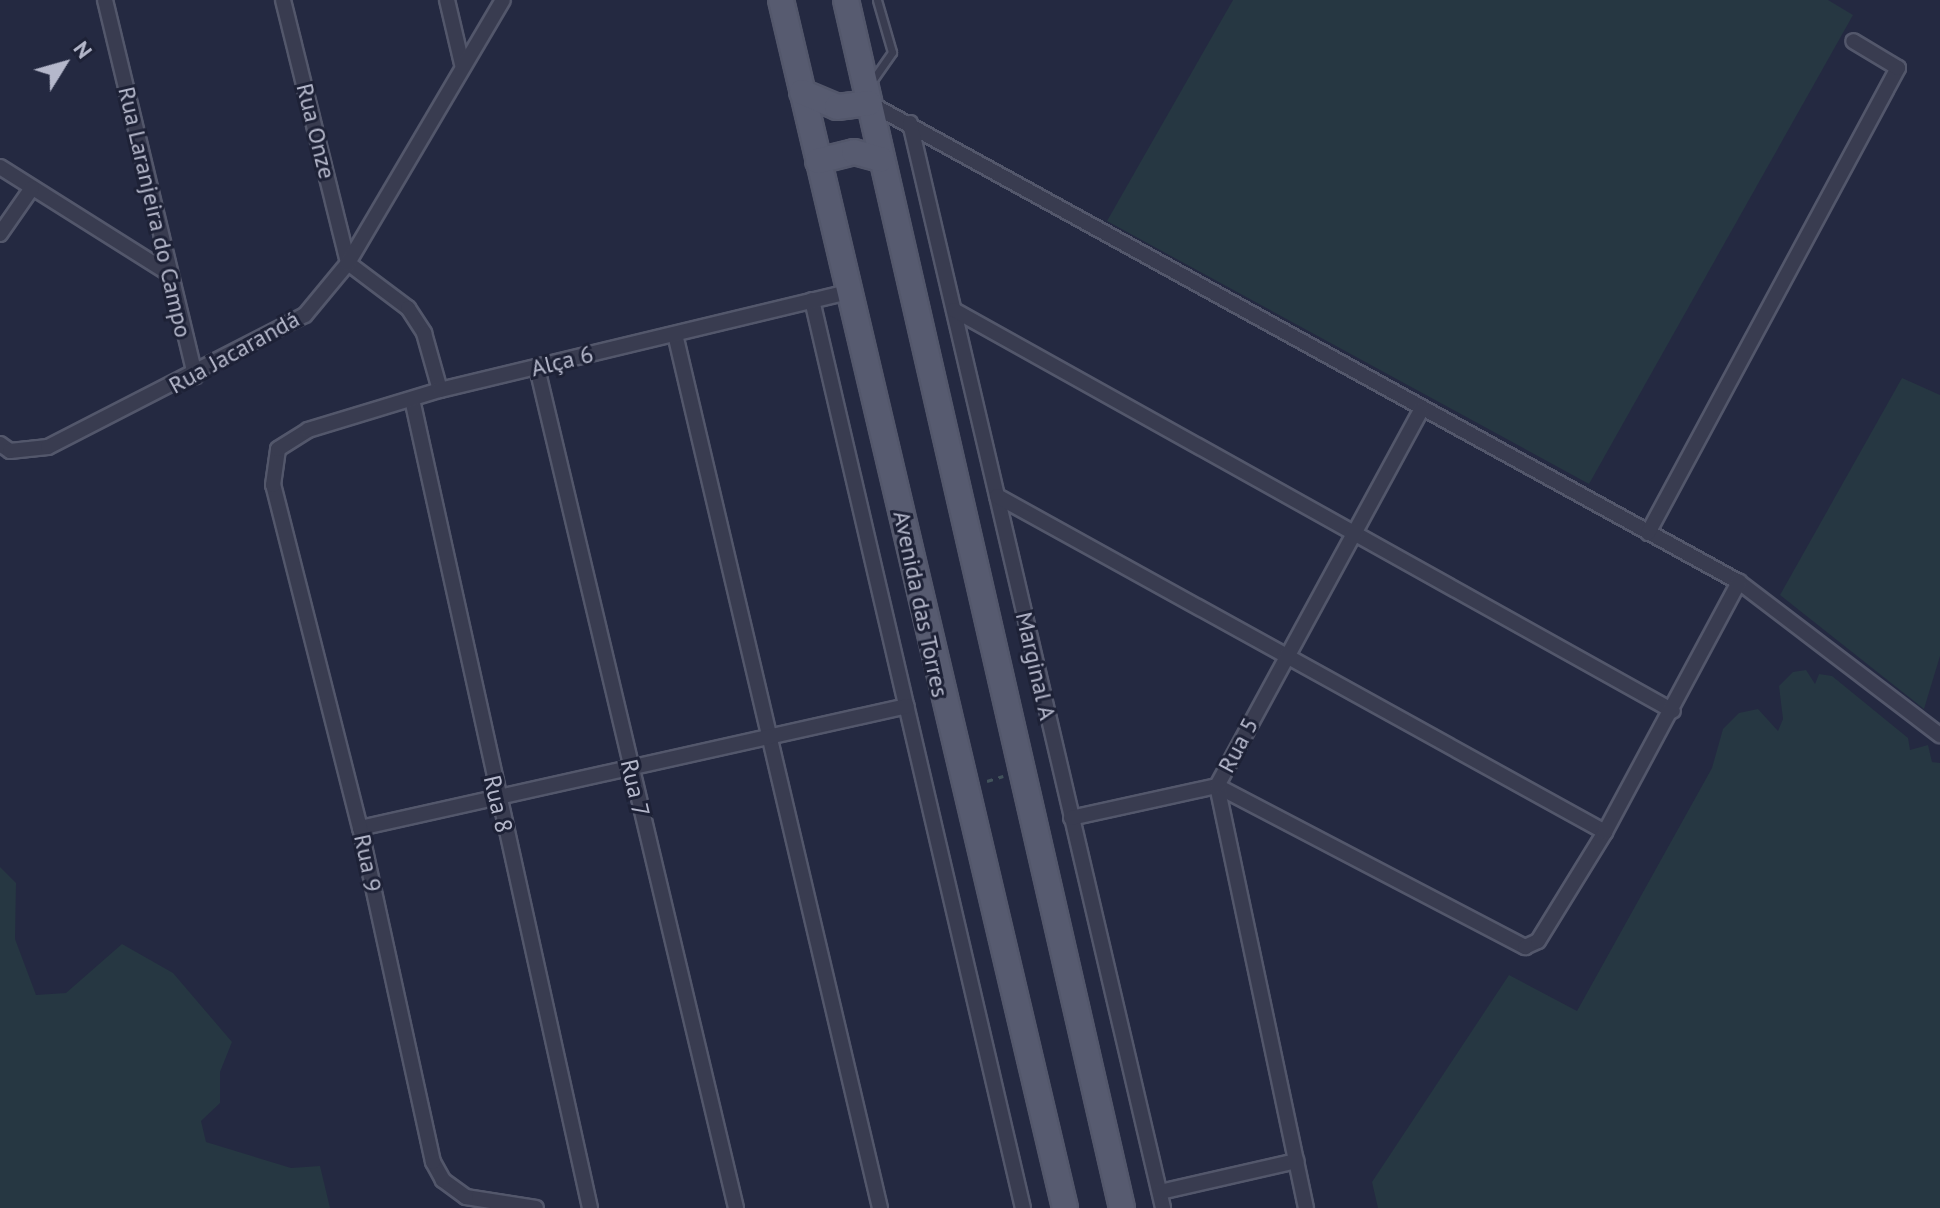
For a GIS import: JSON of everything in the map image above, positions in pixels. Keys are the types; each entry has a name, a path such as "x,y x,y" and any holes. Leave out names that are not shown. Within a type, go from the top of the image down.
{"main road":[{"name":"Avenida das Torres","path":"781,0 818,161 853,291 963,787 1065,1208"},
{"path":"846,0 1122,1208"},
{"path":"802,92 837,107 867,96"},
{"path":"818,161 854,152 881,159"}],"street":[{"name":"Rua Laranjeira do Campo","path":"105,0 167,272 195,376"},
{"name":"Rua Onze","path":"283,0 348,263"},
{"path":"447,0 462,64"},
{"name":"Rua Jacarandá","path":"0,444 10,451 48,447 195,376 305,315 348,263 462,64 503,0"},
{"path":"1648,533 1898,68 1853,41"},
{"path":"867,96 1421,411 1739,582 1940,735"},
{"name":"Marginal A","path":"910,123 1163,1208"},
{"path":"0,167 167,272"},
{"path":"0,234 32,188"},
{"path":"348,263 408,308 424,333 440,390"},
{"name":"Alça 6","path":"278,449 308,430 440,390 853,291"},
{"path":"812,300 1023,1208"},
{"path":"954,310 1358,532 1673,711"},
{"path":"675,334 880,1208"},
{"name":"Rua 7","path":"537,368 736,1208"},
{"name":"Rua 8","path":"412,399 496,797 590,1208"},
{"name":"Rua 5","path":"1306,1208 1217,786 1285,655 1358,532 1421,411"},
{"name":"Rua 9","path":"278,449 273,485 360,828 433,1162 443,1180 466,1197 536,1208"},
{"path":"997,496 1605,832"},
{"path":"1071,818 1217,786 1525,947 1538,941 1605,832 1673,711 1739,582"},
{"path":"360,828 907,706"},
{"path":"1160,1192 1297,1161"}],"lane":[{"path":"867,96 892,52 877,0"}],"path":[{"path":"963,787 1022,772"}],"shaded area":[{"path":"1233,0 1828,0 1853,15 1589,484 1107,221"},
{"path":"1902,378 1940,395 1940,656 1924,709 1780,595"},
{"path":"1806,670 1815,684 1819,674 1832,676 1908,738 1910,750 1928,745 1932,762 1940,763 1940,1208 1378,1208 1372,1182 1509,975 1577,1011 1712,768 1723,729 1739,713 1758,709 1778,731 1783,719 1779,686 1793,672"},
{"path":"0,867 16,883 15,939 36,995 66,993 122,944 173,973 232,1042 220,1072 220,1103 201,1121 206,1142 291,1168 320,1166 330,1208 0,1208"}]}
